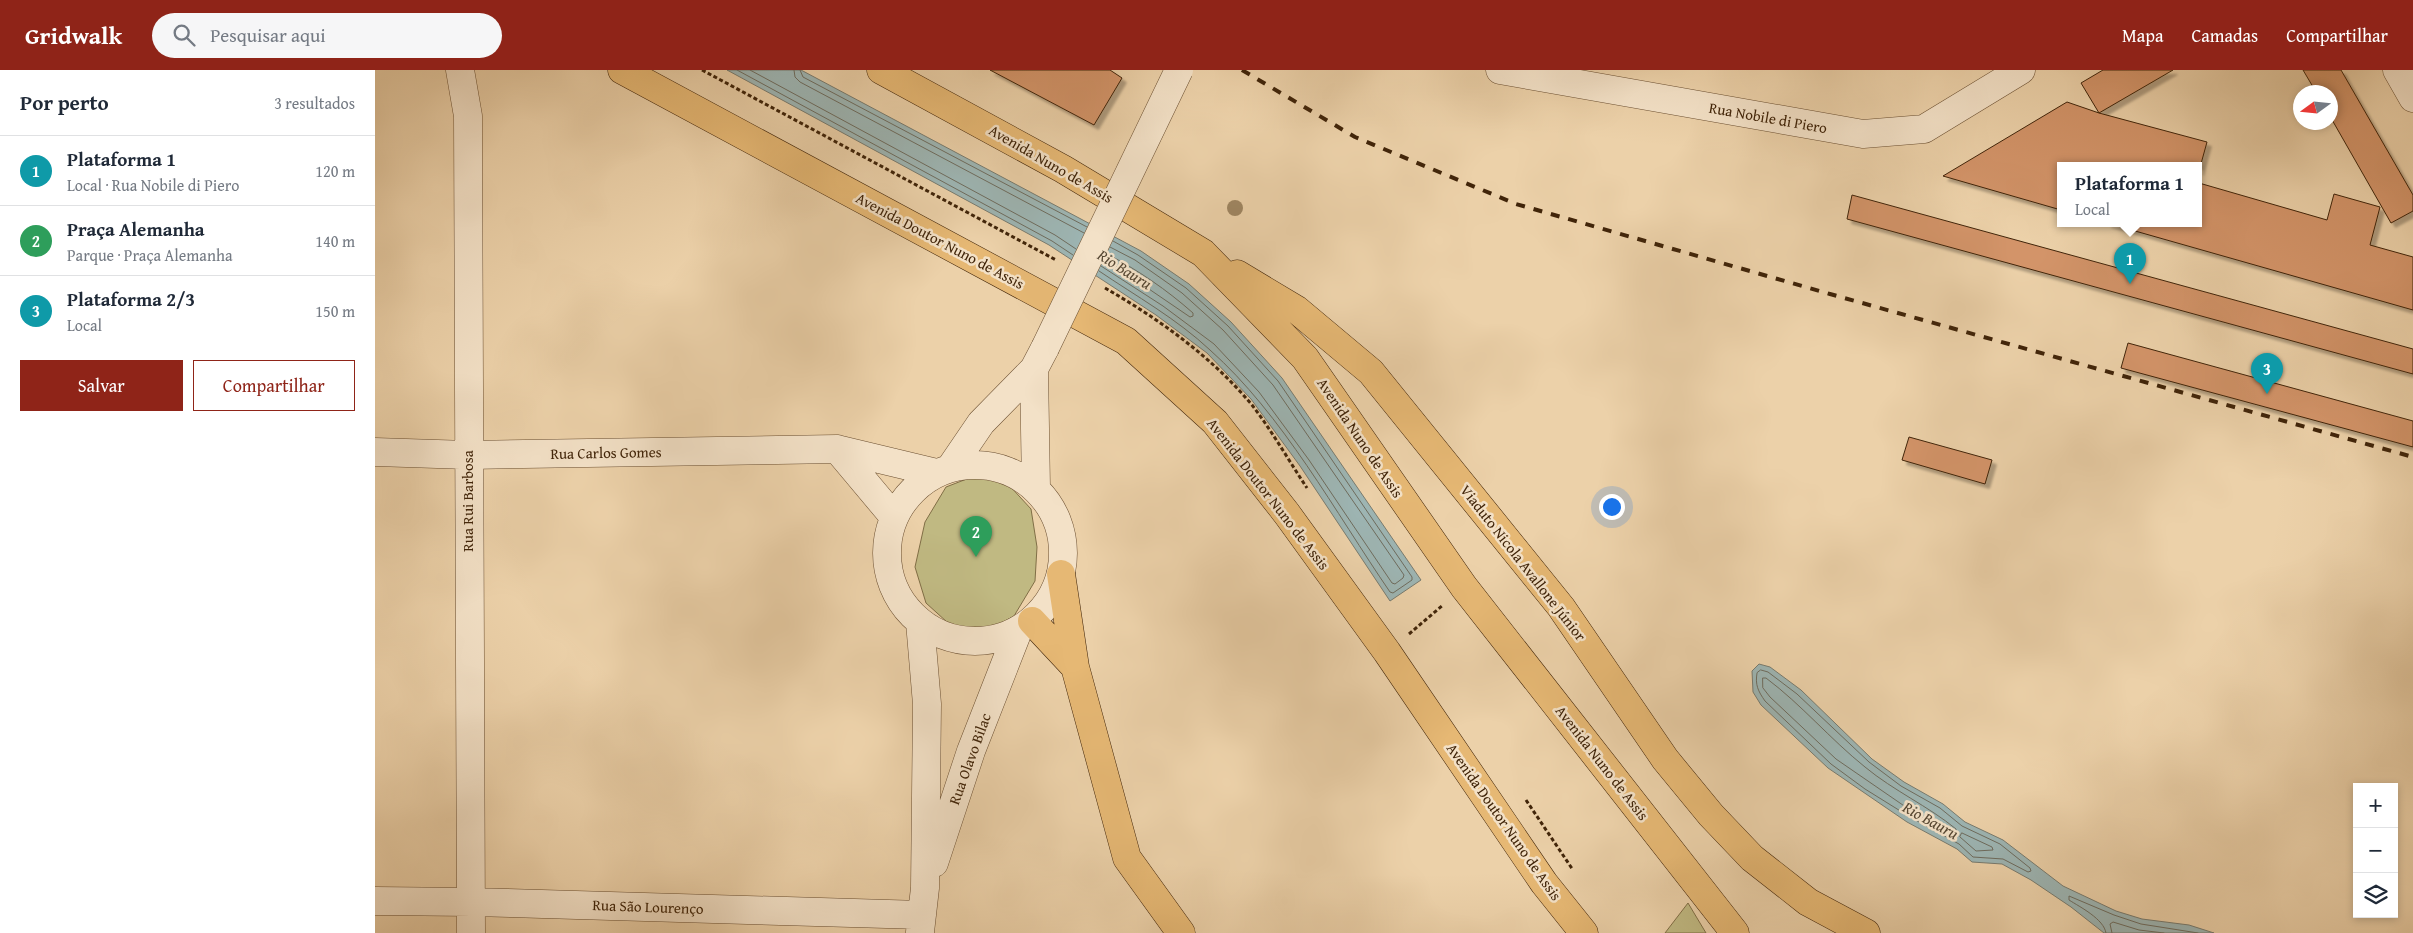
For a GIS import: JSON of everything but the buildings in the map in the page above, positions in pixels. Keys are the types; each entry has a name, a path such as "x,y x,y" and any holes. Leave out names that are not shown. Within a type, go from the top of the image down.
{"main road":[{"name":"Avenida Doutor Nuno de Assis","path":"622,70 1126,341 1215,422 1287,514 1387,652 1544,883 1584,933"},
{"name":"Avenida Nuno de Assis","path":"881,70 1063,169 1203,253 1305,358 1464,587 1733,930"},
{"name":"Viaduto Nicola Avallone Júnior","path":"1203,253 1297,310 1371,372 1561,607 1665,759 1711,815 1752,858 1808,902 1866,933"},
{"path":"1061,574 1075,667 1127,858 1181,933"},
{"path":"1025,626 1075,667"}],"street":[{"name":"Rua Rui Barbosa","path":"460,70 468,116 471,933"},
{"path":"944,470 996,466 1036,488 1054,513 1063,542 1061,574 1051,600 1025,626 994,640 968,642 942,635 920,622 896,592 887,555 894,517 911,491 944,470 981,423 1040,358 1179,70"},
{"name":"Rua Nobile di Piero","path":"1500,70 1863,134 1924,129 2021,70"},
{"path":"2397,70 2413,98"},
{"path":"1036,488 1040,358"},
{"name":"Rua Carlos Gomes","path":"375,452 468,455 837,449 944,470"},
{"path":"837,449 894,517"},
{"name":"Rua Olavo Bilac","path":"920,622 927,704 925,888 921,924"},
{"name":"Rua Olavo Bilac","path":"925,888 971,751 1025,626"},
{"name":"Rua São Lourenço","path":"375,901 472,902 921,924"}],"path":[{"path":"1387,652 1464,587"}],"shaded area":[{"path":"977,475 1008,484 1031,509 1037,547 1035,581 1014,616 987,631 958,632 926,603 915,567 925,522 946,487"},
{"path":"1688,903 1706,933 1665,933"}],"water":[{"name":"Rio Bauru","path":"727,70 801,70 1141,251 1189,284 1231,322 1282,378 1421,580 1390,601 1300,466 1251,399 1207,353 1156,315 1049,245"},
{"name":"Rio Bauru","path":"1759,664 1770,667 1801,690 1872,759 1904,782 1943,804 1965,822 2003,840 2063,886 2116,911 2142,919 2189,925 2214,933 2104,933 2071,907 2031,880 2002,864 1972,862 1957,849 1907,822 1828,768 1761,705 1753,692 1752,671"}],"railway":[{"path":"1242,70 1355,137 1516,204 2413,457"}],"place":[{"name":"Plataforma 1","path":"2130,284"},
{"name":"Plataforma 2/3","path":"2267,394"},
{"name":"Praça Alemanha","path":"976,557"}]}
